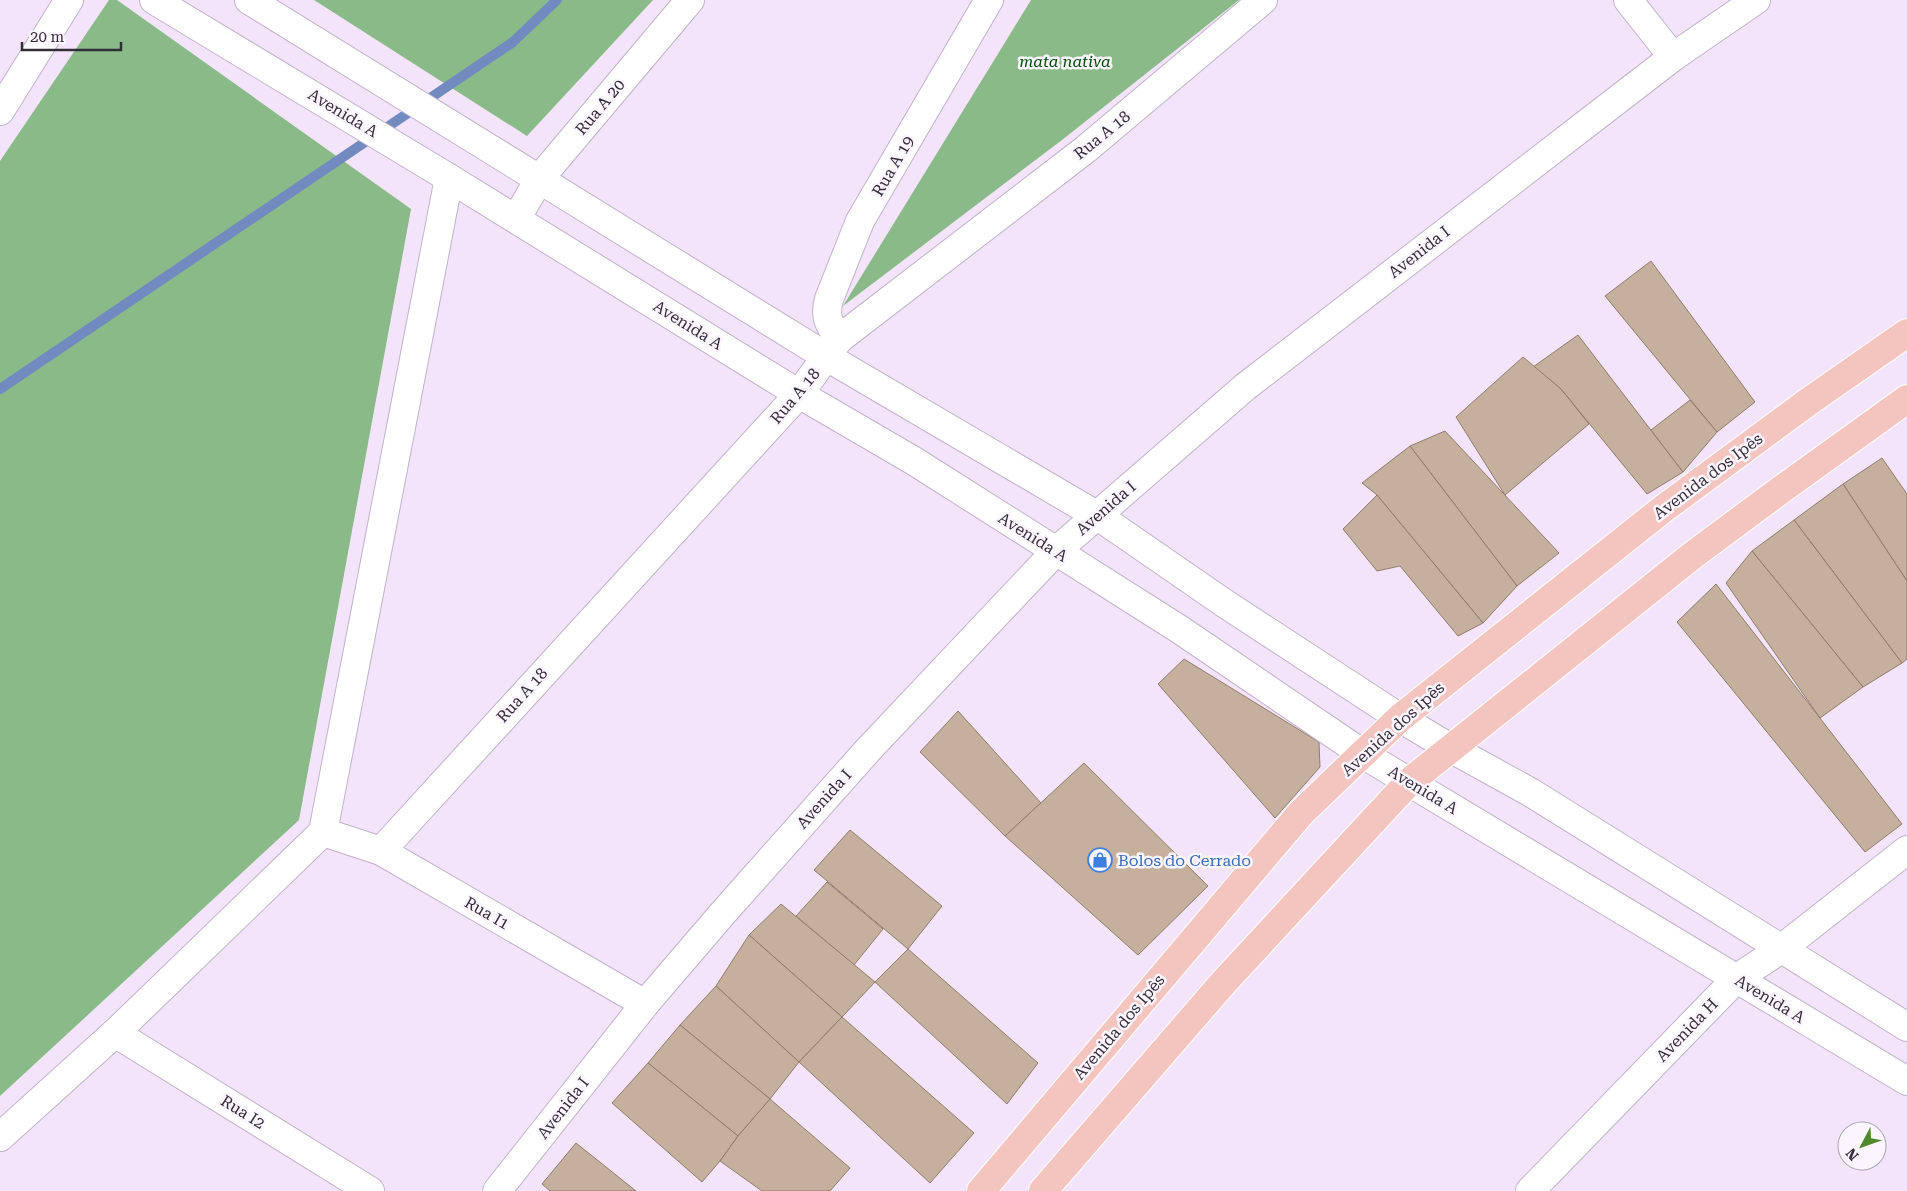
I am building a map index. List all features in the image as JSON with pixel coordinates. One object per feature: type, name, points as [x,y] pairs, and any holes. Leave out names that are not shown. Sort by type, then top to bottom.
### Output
[{"type":"main road","name":"Avenida dos Ipês","points":[[981,1191],[1301,814],[1400,718],[1663,509],[1808,402],[1907,333]]},
{"type":"main road","points":[[1044,1191],[1223,983],[1409,782],[1693,555],[1907,399]]},
{"type":"street","points":[[0,110],[69,0]]},
{"type":"street","name":"Avenida A","points":[[154,0],[356,121],[799,394],[914,462],[1178,629],[1363,754],[1907,1081]]},
{"type":"street","points":[[249,0],[540,178],[833,348],[1098,516],[1224,603],[1400,718],[1530,792],[1907,1027]]},
{"type":"street","name":"Rua A 20","points":[[516,219],[540,178],[690,0]]},
{"type":"street","name":"Rua A 19","points":[[833,348],[826,310],[860,221],[989,0]]},
{"type":"street","name":"Rua A 18","points":[[381,851],[534,681],[799,394],[833,348],[1086,149],[1263,0]]},
{"type":"street","points":[[1628,0],[1673,57]]},
{"type":"street","name":"Avenida I","points":[[497,1191],[645,1004],[868,750],[1056,551],[1245,387],[1673,57],[1756,0]]},
{"type":"street","points":[[0,1137],[115,1033],[323,832],[449,178]]},
{"type":"street","name":"Rua I1","points":[[323,832],[381,851],[645,1004]]},
{"type":"street","name":"Avenida H","points":[[1530,1191],[1736,979],[1781,949],[1907,850]]},
{"type":"street","name":"Rua I2","points":[[115,1033],[370,1191]]},
{"type":"green space","points":[[109,0],[117,0],[411,209],[299,820],[0,1096],[0,161]]},
{"type":"green space","points":[[314,0],[653,0],[527,136]]},
{"type":"green space","name":"mata nativa","points":[[1031,0],[1239,0],[1062,140],[843,306]]},
{"type":"building","points":[[1651,261],[1755,402],[1717,432],[1605,296]]},
{"type":"building","points":[[1578,335],[1683,472],[1647,494],[1561,389],[1533,367]]},
{"type":"building","points":[[1523,357],[1561,389],[1589,424],[1505,495],[1456,417]]},
{"type":"building","points":[[1690,400],[1717,432],[1683,472],[1651,430]]},
{"type":"building","points":[[1445,431],[1559,553],[1517,586],[1410,446]]},
{"type":"building","points":[[1410,446],[1517,586],[1483,623],[1377,495],[1362,483]]},
{"type":"building","points":[[1882,458],[1907,494],[1907,581],[1843,484]]},
{"type":"building","points":[[1843,484],[1907,581],[1907,659],[1902,663],[1794,520]]},
{"type":"building","points":[[1377,495],[1483,623],[1458,636],[1400,566],[1377,571],[1343,529]]},
{"type":"building","points":[[1794,520],[1902,663],[1863,687],[1752,551]]},
{"type":"building","points":[[1752,551],[1863,687],[1820,718],[1726,583]]},
{"type":"building","points":[[1716,584],[1902,824],[1865,852],[1677,622]]},
{"type":"building","points":[[1184,659],[1319,742],[1320,767],[1275,818],[1158,684]]},
{"type":"building","points":[[958,711],[1041,803],[1005,836],[920,752]]},
{"type":"building","points":[[1084,763],[1208,886],[1138,955],[1005,836]]},
{"type":"building","points":[[850,830],[942,906],[908,949],[814,870]]},
{"type":"building","points":[[827,882],[883,929],[854,965],[796,916]]},
{"type":"building","points":[[781,904],[875,982],[842,1017],[749,935]]},
{"type":"building","points":[[749,935],[842,1017],[799,1062],[716,986]]},
{"type":"building","points":[[908,949],[1038,1063],[1007,1104],[875,982]]},
{"type":"building","points":[[716,986],[799,1062],[770,1099],[680,1025]]},
{"type":"building","points":[[842,1017],[974,1133],[930,1183],[799,1062]]},
{"type":"building","points":[[680,1025],[770,1099],[738,1136],[648,1063]]},
{"type":"building","points":[[648,1063],[738,1136],[702,1182],[612,1103]]},
{"type":"building","points":[[770,1099],[850,1168],[830,1191],[762,1191],[720,1161],[738,1136]]},
{"type":"building","points":[[576,1143],[636,1191],[550,1191],[542,1184]]},
{"type":"waterway","points":[[0,389],[513,42],[557,0]]},
{"type":"place","name":"Bolos do Cerrado","points":[[1100,860]]}]
